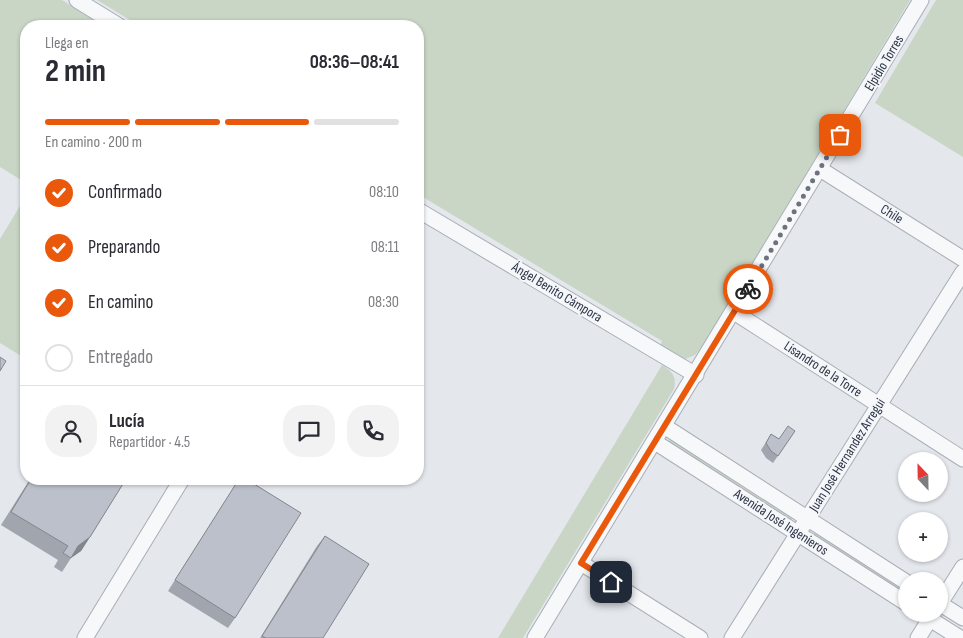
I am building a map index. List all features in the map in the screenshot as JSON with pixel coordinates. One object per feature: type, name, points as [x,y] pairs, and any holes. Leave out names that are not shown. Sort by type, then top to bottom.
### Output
[{"type":"street","points":[[77,0],[109,20]]},
{"type":"street","name":"Elpidio Torres","points":[[535,638],[696,375],[921,0]]},
{"type":"street","name":"Chile","points":[[820,169],[963,259]]},
{"type":"street","name":"Ángel Benito Cámpora","points":[[424,214],[696,375]]},
{"type":"street","name":"Juan José Hernandez Arregui","points":[[732,638],[963,272]]},
{"type":"street","name":"Lisandro de la Torre","points":[[734,312],[963,459]]},
{"type":"street","name":"Avenida José Ingenieros","points":[[664,426],[898,577]]},
{"type":"street","name":"Avenida José Ingenieros","points":[[655,442],[898,599]]},
{"type":"street","points":[[85,638],[178,485]]},
{"type":"street","points":[[581,563],[700,638]]},
{"type":"street","points":[[948,589],[963,567]]},
{"type":"street","points":[[948,614],[963,618]]},
{"type":"street","points":[[918,638],[927,622]]},
{"type":"street","points":[[945,622],[960,638]]},
{"type":"green space","points":[[0,0],[62,0],[94,20],[20,20],[20,179],[0,167]]},
{"type":"green space","points":[[97,0],[910,0],[703,347],[695,355],[685,359],[660,346],[662,341],[424,198],[424,20],[130,20]]},
{"type":"green space","points":[[936,0],[963,0],[963,157],[875,103]]},
{"type":"green space","points":[[20,206],[20,355],[0,343],[0,239]]},
{"type":"green space","points":[[662,365],[673,375],[675,381],[674,389],[523,638],[498,638]]},
{"type":"green space","points":[[670,438],[793,518],[790,521],[669,443]]},
{"type":"green space","points":[[815,531],[898,583],[898,592],[813,537]]},
{"type":"building","points":[[0,357],[6,361],[0,371]]},
{"type":"building","points":[[788,426],[795,431],[778,456],[771,451],[766,443],[771,434],[779,439]]},
{"type":"building","points":[[27,485],[122,485],[90,537],[78,546],[71,558],[63,553],[68,546],[11,512]]},
{"type":"building","points":[[235,485],[256,485],[301,513],[235,618],[175,580]]},
{"type":"building","points":[[325,536],[369,564],[323,638],[266,638],[262,636]]},
{"type":"way so far","points":[[748,289],[840,135]]},
{"type":"route","points":[[611,582],[581,563],[748,289]]}]
